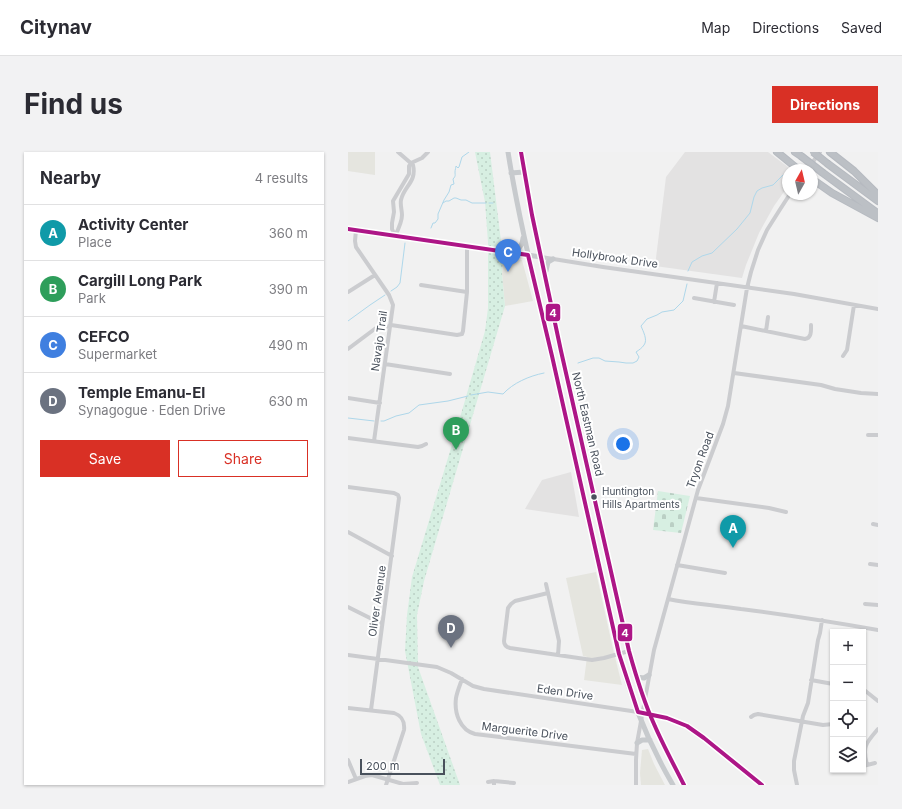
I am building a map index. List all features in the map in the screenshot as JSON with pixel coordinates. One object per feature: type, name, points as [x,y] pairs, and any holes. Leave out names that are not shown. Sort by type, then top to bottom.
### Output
[{"type":"highway","points":[[777,152],[792,164]]},
{"type":"highway","points":[[795,152],[878,214]]},
{"type":"highway","points":[[813,152],[878,201]]},
{"type":"highway","points":[[830,152],[854,171],[878,196]]},
{"type":"highway","points":[[818,183],[832,193],[878,218]]},
{"type":"main road","name":"North Eastman Road","points":[[508,152],[528,255],[619,654],[640,713],[641,721],[672,783]]},
{"type":"main road","name":"North Eastman Road","points":[[521,152],[541,257],[629,651],[636,677],[661,741],[684,785]]},
{"type":"main road","points":[[511,173],[524,172]]},
{"type":"main road","name":"Hollybrook Drive","points":[[348,229],[541,257]]},
{"type":"main road","points":[[507,252],[518,250],[521,247],[524,235]]},
{"type":"main road","points":[[545,274],[547,264],[553,259]]},
{"type":"main road","points":[[543,320],[554,317]]},
{"type":"main road","points":[[577,465],[586,462]]},
{"type":"main road","points":[[608,603],[618,601]]},
{"type":"main road","points":[[636,677],[644,678],[649,675]]},
{"type":"main road","points":[[638,743],[642,740],[650,740]]},
{"type":"main road","points":[[672,783],[680,776]]},
{"type":"street","points":[[395,236],[402,218],[402,198],[412,182],[414,175],[414,167],[398,152]]},
{"type":"street","points":[[410,163],[422,158],[428,152]]},
{"type":"street","points":[[811,164],[820,152]]},
{"type":"street","points":[[395,236],[392,228],[394,214],[393,202],[408,174],[410,163]]},
{"type":"street","points":[[400,188],[405,191]]},
{"type":"street","name":"Tryon Road","points":[[640,713],[645,701],[654,650],[696,498],[725,417],[730,397],[747,288],[754,263],[764,237],[778,210],[786,200]]},
{"type":"street","points":[[394,209],[401,208]]},
{"type":"street","name":"Navajo Trail","points":[[356,230],[354,241],[356,247],[393,301],[391,326],[374,441]]},
{"type":"street","points":[[348,349],[377,327],[383,326],[460,335],[463,332],[467,292],[467,246]]},
{"type":"street","name":"Hollybrook Drive","points":[[541,257],[794,294],[878,309]]},
{"type":"street","points":[[348,292],[375,275]]},
{"type":"street","points":[[714,302],[717,283]]},
{"type":"street","points":[[421,285],[467,292]]},
{"type":"street","points":[[694,298],[734,304]]},
{"type":"street","points":[[843,356],[847,350],[854,305]]},
{"type":"street","points":[[766,331],[768,317]]},
{"type":"street","points":[[741,326],[806,339],[810,336],[810,325]]},
{"type":"street","points":[[385,364],[450,374]]},
{"type":"street","points":[[734,373],[821,385],[861,393],[878,394]]},
{"type":"street","points":[[348,398],[380,403]]},
{"type":"street","points":[[868,435],[878,435]]},
{"type":"street","points":[[348,438],[418,447],[426,444]]},
{"type":"street","name":"Oliver Avenue","points":[[348,487],[394,493],[398,495],[399,499],[372,710]]},
{"type":"street","points":[[696,498],[769,508],[786,512]]},
{"type":"street","points":[[873,524],[878,525]]},
{"type":"street","points":[[348,532],[392,556]]},
{"type":"street","points":[[870,564],[878,566]]},
{"type":"street","points":[[677,565],[725,573]]},
{"type":"street","points":[[546,584],[559,641],[558,655]]},
{"type":"street","points":[[548,593],[511,603],[508,610],[504,643],[506,646],[510,648],[594,660],[629,651]]},
{"type":"street","points":[[668,600],[791,615],[878,630]]},
{"type":"street","points":[[865,604],[878,605]]},
{"type":"street","points":[[348,607],[382,624]]},
{"type":"street","points":[[798,783],[793,766],[802,721],[808,703],[822,620]]},
{"type":"street","name":"Eden Drive","points":[[348,655],[437,667],[451,673],[473,686],[484,689],[650,714],[672,719],[693,730],[762,785]]},
{"type":"street","name":"Marguerite Drive","points":[[462,679],[457,697],[457,710],[463,728],[470,732],[475,734],[636,754]]},
{"type":"street","points":[[811,680],[830,683]]},
{"type":"street","points":[[866,693],[878,700]]},
{"type":"street","points":[[348,708],[394,713],[399,715],[404,722],[404,730],[386,785]]},
{"type":"street","points":[[751,718],[758,714],[824,725],[830,724]]},
{"type":"street","points":[[636,785],[636,754],[641,721]]},
{"type":"street","points":[[866,747],[867,742],[878,729]]},
{"type":"street","points":[[348,760],[356,779]]},
{"type":"street","points":[[866,765],[876,763]]},
{"type":"street","points":[[348,782],[372,775],[405,784],[417,783]]},
{"type":"street","points":[[488,782],[514,783]]},
{"type":"shaded area","points":[[348,152],[375,152],[375,175],[348,171]]},
{"type":"shaded area","points":[[685,152],[768,152],[784,164],[782,164],[782,195],[759,233],[742,278],[655,266],[666,177]]},
{"type":"shaded area","points":[[503,257],[522,260],[533,301],[505,306],[502,274]]},
{"type":"shaded area","points":[[571,472],[579,517],[525,509],[542,480]]},
{"type":"shaded area","points":[[596,572],[622,685],[584,680],[587,657],[583,656],[566,578]]},
{"type":"shaded area","points":[[648,749],[665,785],[641,785],[640,773],[642,750]]},
{"type":"green space","points":[[475,152],[490,152],[503,257],[502,274],[505,306],[424,581],[417,615],[418,667],[460,785],[440,785],[421,734],[405,651],[407,615],[412,577],[485,331],[488,308],[488,242],[485,202]]},
{"type":"green space","points":[[658,491],[690,496],[681,533],[653,530]]},
{"type":"waterway","points":[[431,228],[433,223],[435,223],[438,219],[438,214],[451,185],[454,184],[453,179],[455,176],[456,166],[458,168],[459,167],[462,157],[469,152]]},
{"type":"waterway","points":[[688,271],[692,262],[702,256],[712,253],[737,229],[750,213],[757,191],[773,185],[782,176]]},
{"type":"waterway","points":[[443,203],[454,198],[466,200],[472,203],[486,203]]},
{"type":"waterway","points":[[391,291],[400,283],[405,243]]},
{"type":"waterway","points":[[578,363],[593,358],[626,363],[633,363],[637,361],[639,357],[636,352],[646,341],[641,326],[647,319],[662,312],[674,310],[683,301],[687,284]]},
{"type":"waterway","points":[[348,321],[385,295]]},
{"type":"waterway","points":[[471,395],[488,392],[503,394],[522,380],[544,373]]},
{"type":"waterway","points":[[381,421],[409,413],[419,405],[448,401],[468,396]]},
{"type":"waterway","points":[[348,418],[374,421]]},
{"type":"transit line","name":"4","points":[[521,152],[532,215],[561,351],[629,651],[650,715],[684,785]]},
{"type":"transit line","name":"4","points":[[348,229],[528,255],[619,654],[638,712],[667,718],[687,726],[762,785]]},
{"type":"place","name":"CEFCO","points":[[508,272]]},
{"type":"place","name":"Cargill Long Park","points":[[456,450]]},
{"type":"place","name":"Huntington Hills Apartments","points":[[594,497]]},
{"type":"place","name":"Activity Center","points":[[733,548]]},
{"type":"place","name":"Temple Emanu-El","points":[[451,648]]}]
